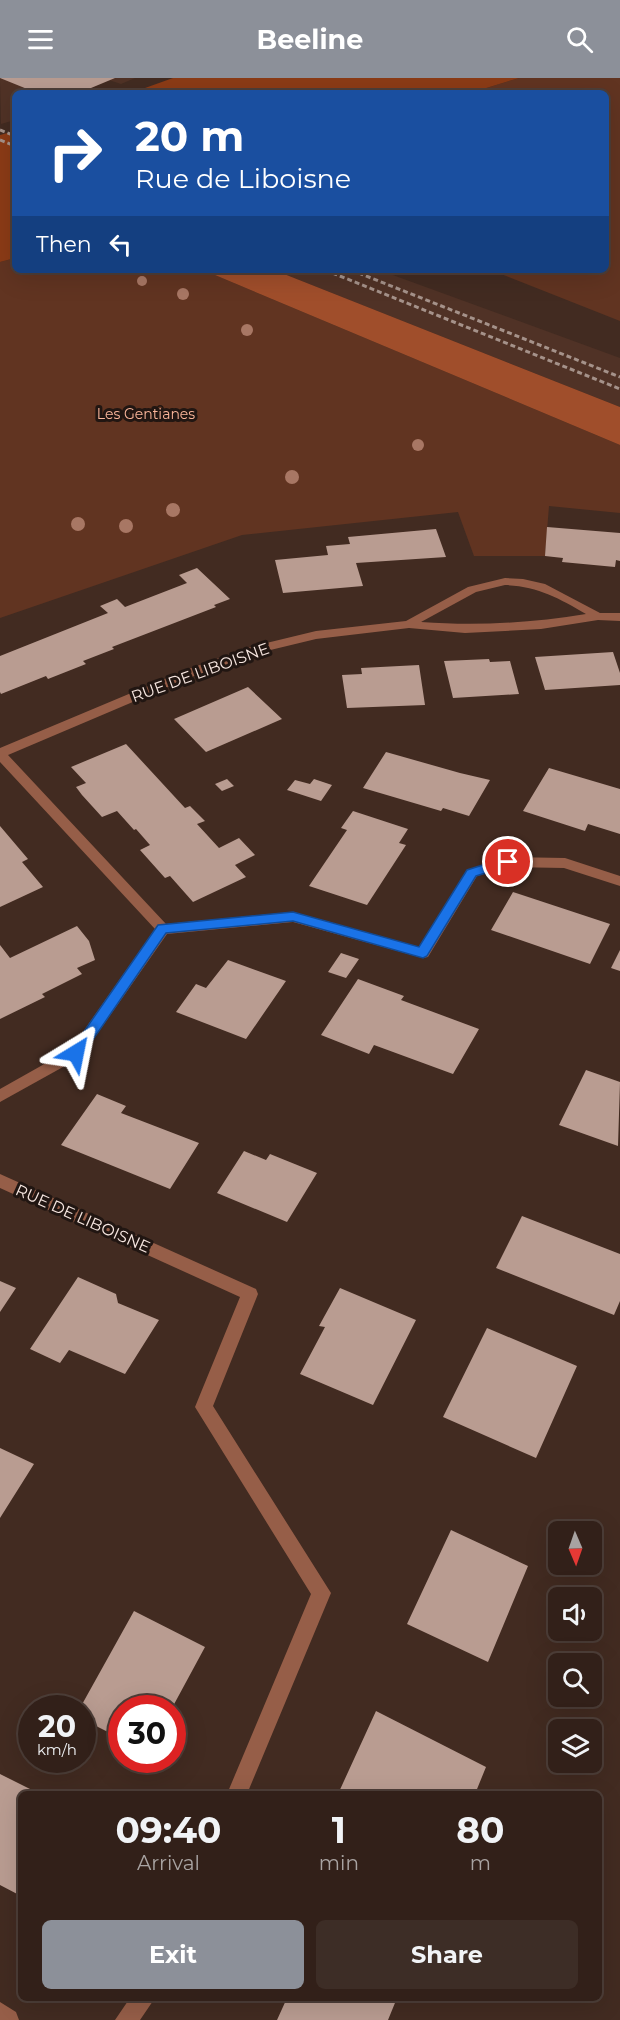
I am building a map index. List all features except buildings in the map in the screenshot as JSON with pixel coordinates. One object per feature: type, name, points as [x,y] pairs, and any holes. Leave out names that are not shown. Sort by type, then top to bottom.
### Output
[{"type":"street","name":"RUE DE LIBOISNE","points":[[410,624],[464,592],[509,579],[543,586],[598,616]]},
{"type":"street","name":"RUE DE LIBOISNE","points":[[163,929],[0,753],[190,672],[254,650],[316,635],[410,624],[465,630],[541,625],[598,616],[620,617]]},
{"type":"street","points":[[0,1096],[76,1053],[163,929],[293,917],[423,953],[471,873],[508,862],[565,863],[620,880]]},
{"type":"street","name":"RUE DE LIBOISNE","points":[[0,1181],[250,1294],[204,1407],[321,1593],[238,1791]]},
{"type":"street","points":[[126,2020],[142,2001]]},
{"type":"street","points":[[0,2013],[9,2020]]},
{"type":"shaded area","points":[[0,78],[135,78],[121,84],[109,80],[86,90],[12,90],[12,121],[1,124]]},
{"type":"shaded area","points":[[173,78],[519,78],[480,90],[139,90]]},
{"type":"shaded area","points":[[12,132],[12,259],[0,262],[0,135]]},
{"type":"shaded area","points":[[210,273],[282,273],[620,407],[620,445]]},
{"type":"shaded area","points":[[282,273],[387,273],[620,358],[620,407]]},
{"type":"green space","points":[[519,78],[620,78],[620,321],[499,273],[609,273],[609,90],[480,90]]},
{"type":"green space","name":"Les Gentianes","points":[[12,259],[12,273],[210,273],[620,445],[620,513],[549,506],[545,556],[474,556],[458,512],[242,535],[0,618],[0,262]]},
{"type":"railway","points":[[0,130],[12,135]]},
{"type":"railway","points":[[0,140],[12,145]]},
{"type":"railway","points":[[332,273],[620,389]]},
{"type":"railway","points":[[359,273],[620,377]]},
{"type":"route","points":[[76,1053],[163,929],[293,917],[423,953],[471,873],[508,862]]}]
